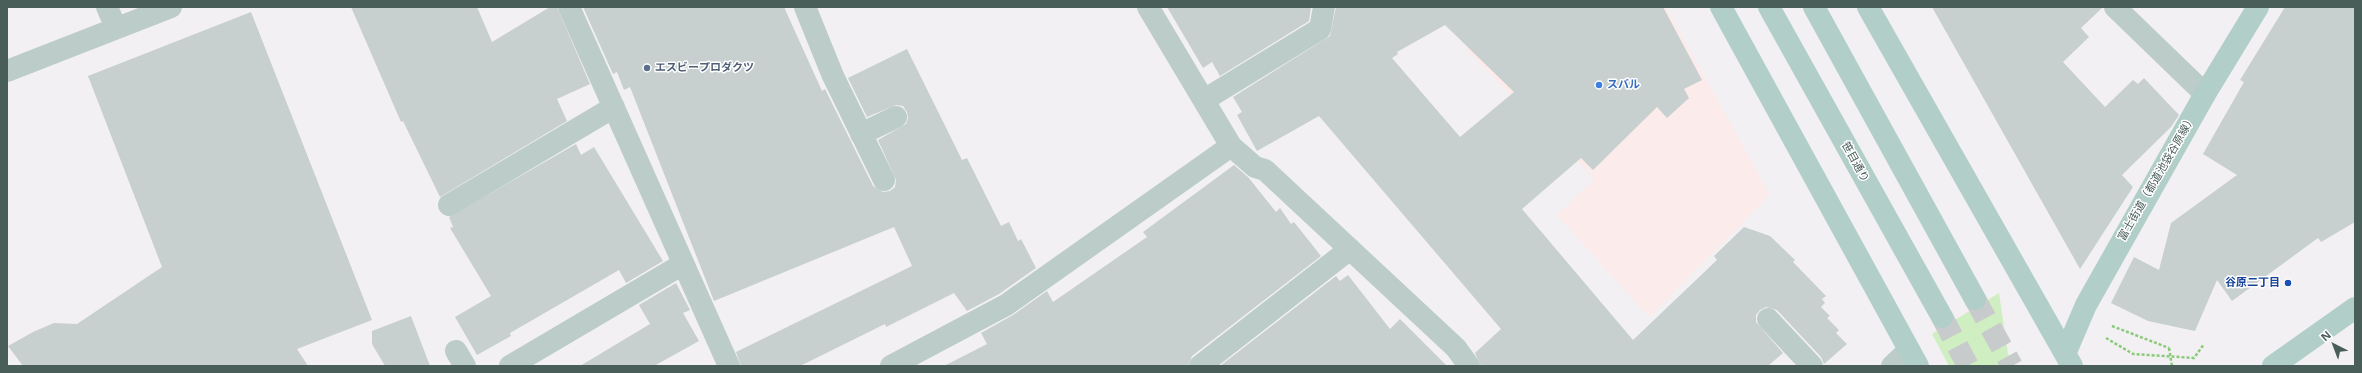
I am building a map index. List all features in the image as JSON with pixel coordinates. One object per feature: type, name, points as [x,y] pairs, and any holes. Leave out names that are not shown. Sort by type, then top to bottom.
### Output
[{"type":"main road","points":[[1722,7],[1914,358]]},
{"type":"main road","name":"笹目通り","points":[[1769,7],[1942,317]]},
{"type":"main road","points":[[1814,7],[1975,299]]},
{"type":"main road","points":[[1868,7],[2069,360]]},
{"type":"main road","name":"富士街道（都道池袋谷原線）","points":[[2069,360],[2086,305],[2205,94],[2258,7]]},
{"type":"main road","points":[[2274,366],[2355,308]]},
{"type":"street","points":[[107,7],[116,28]]},
{"type":"street","points":[[7,71],[171,7]]},
{"type":"street","points":[[569,7],[729,366]]},
{"type":"street","points":[[805,7],[833,76],[884,180]]},
{"type":"street","points":[[1148,7],[1231,146],[1255,166],[1265,170],[1456,348],[1460,363]]},
{"type":"street","points":[[1204,100],[1320,29],[1324,7]]},
{"type":"street","points":[[2115,7],[2205,94]]},
{"type":"street","points":[[449,205],[614,107]]},
{"type":"street","points":[[861,134],[896,117]]},
{"type":"street","points":[[891,366],[1006,305],[1231,146]]},
{"type":"street","points":[[1200,366],[1350,249]]},
{"type":"street","points":[[510,366],[683,264]]},
{"type":"street","points":[[1768,319],[1812,366]]},
{"type":"street","points":[[1892,366],[1914,358]]},
{"type":"path","points":[[2111,326],[2169,348],[2172,366]]},
{"type":"path","points":[[2105,338],[2133,354],[2194,358],[2204,344]]},
{"type":"shaded area","points":[[1532,7],[1666,7],[1770,195],[1649,317],[1557,215],[1595,179],[1465,49]]},
{"type":"green space","points":[[1999,293],[2008,354],[2015,366],[1949,366],[1932,334]]},
{"type":"building","points":[[351,7],[477,7],[492,42],[550,7],[557,7],[590,84],[557,99],[567,121],[440,197],[403,121],[401,122]]},
{"type":"building","points":[[583,7],[784,7],[822,91],[825,89],[873,186],[883,192],[890,191],[895,187],[896,180],[878,140],[906,124],[908,118],[907,112],[903,106],[896,105],[867,117],[848,78],[907,49],[962,160],[967,158],[1001,226],[1009,222],[1018,241],[1021,239],[1036,268],[999,294],[967,311],[954,293],[886,327],[885,324],[800,366],[741,366],[736,352],[912,266],[894,227],[714,301],[630,87],[624,90],[617,72],[613,74]]},
{"type":"building","points":[[1167,7],[1311,7],[1309,21],[1220,76],[1212,62],[1203,68]]},
{"type":"building","points":[[1336,7],[1663,7],[1702,80],[1684,89],[1689,98],[1667,118],[1657,107],[1593,170],[1581,158],[1522,209],[1633,340],[1717,260],[1714,256],[1744,227],[1770,236],[1795,260],[1793,262],[1826,296],[1822,299],[1825,303],[1821,307],[1830,316],[1827,318],[1839,330],[1836,333],[1847,344],[1824,364],[1821,357],[1777,310],[1766,307],[1760,310],[1756,315],[1756,322],[1783,353],[1768,366],[1481,366],[1475,353],[1501,329],[1319,116],[1257,151],[1237,115],[1242,112],[1233,97],[1330,36]],"holes":[[[1445,25],[1514,92],[1460,137],[1392,58],[1398,54],[1397,52]]]},
{"type":"building","points":[[1932,7],[2103,7],[2081,28],[2089,37],[2063,62],[2105,107],[2133,80],[2138,84],[2144,78],[2179,115],[2171,127],[2122,175],[2133,187],[2080,269]]},
{"type":"building","points":[[2285,7],[2355,7],[2355,222],[2321,242],[2318,238],[2232,301],[2217,280],[2195,331],[2148,321],[2111,303],[2134,257],[2159,270],[2171,223],[2237,175],[2203,154],[2244,82],[2240,80]]},
{"type":"building","points":[[251,12],[372,320],[297,349],[308,366],[23,366],[8,346],[33,332],[54,323],[77,324],[162,267],[88,76]]},
{"type":"building","points":[[576,144],[581,155],[594,147],[663,261],[626,283],[619,270],[510,333],[511,336],[477,355],[455,317],[491,296],[450,228],[453,227],[449,217]]},
{"type":"building","points":[[1234,165],[1248,177],[1276,212],[1280,208],[1291,224],[1294,222],[1321,256],[1192,356],[1188,366],[944,366],[987,344],[981,333],[1013,315],[1047,291],[1053,302],[1147,237],[1143,232]]},
{"type":"building","points":[[1348,275],[1390,329],[1400,319],[1447,366],[1220,366],[1336,276],[1340,281]]},
{"type":"building","points":[[676,283],[690,310],[683,313],[699,341],[654,366],[580,366],[650,324],[639,305]]},
{"type":"building","points":[[411,316],[430,366],[385,366],[372,344],[372,331]]},
{"type":"tunnel","points":[[1975,299],[2012,366]]},
{"type":"tunnel","points":[[1942,317],[1968,366]]},
{"type":"place","name":"エスビープロダクツ","points":[[647,68]]},
{"type":"place","name":"スバル","points":[[1599,85]]},
{"type":"place","name":"谷原二丁目","points":[[2288,283]]}]
